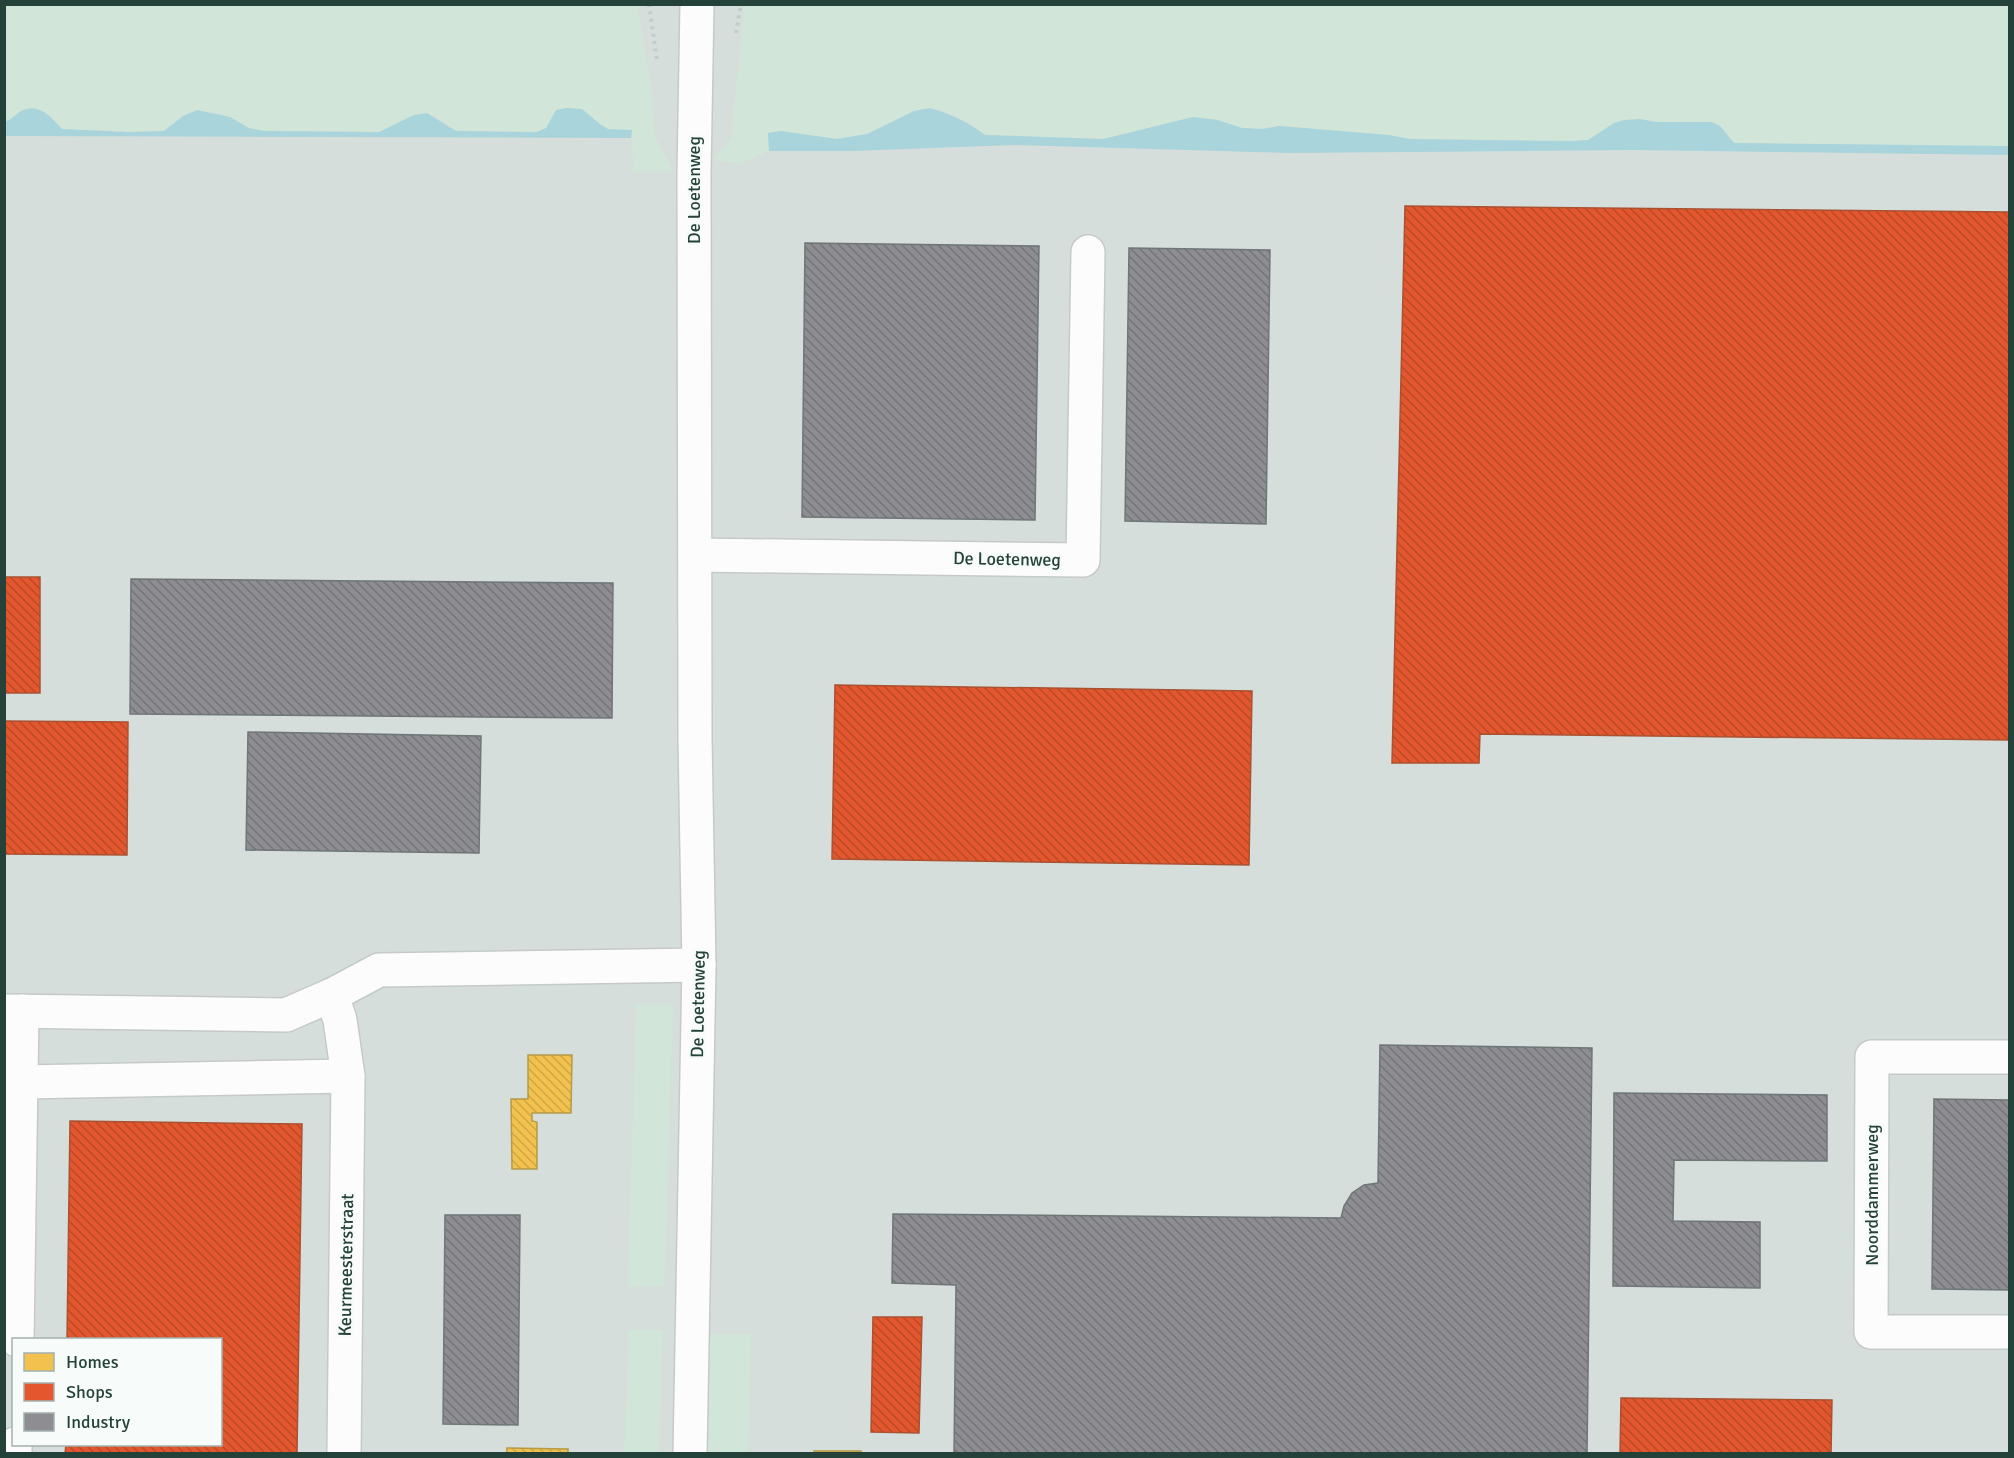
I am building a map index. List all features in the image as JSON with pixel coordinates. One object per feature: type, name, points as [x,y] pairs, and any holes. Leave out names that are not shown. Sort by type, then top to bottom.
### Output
[{"type":"street","name":"De Loetenweg","points":[[690,1454],[699,965],[694,173],[697,4]]},
{"type":"street","name":"De Loetenweg","points":[[695,555],[1083,560],[1088,252]]},
{"type":"street","points":[[16,1338],[21,1082],[13,1011],[286,1015],[332,995],[379,970],[699,965]]},
{"type":"street","name":"Keurmeesterstraat","points":[[332,995],[340,1020],[348,1076],[344,1454]]},
{"type":"street","name":"Noorddammerweg","points":[[2010,1058],[1872,1057],[1871,1332],[2010,1332]]},
{"type":"street","points":[[21,1082],[348,1076]]},
{"type":"shaded area","points":[[5,5],[2009,5],[2009,1453],[5,1454]]},
{"type":"green space","points":[[5,5],[637,5],[651,88],[655,137],[673,171],[633,172],[632,130],[608,129],[600,125],[546,128],[537,132],[456,131],[433,115],[414,115],[379,132],[264,131],[249,128],[230,117],[214,112],[183,116],[164,131],[128,132],[62,129],[50,116],[22,111],[5,122]]},
{"type":"green space","points":[[747,5],[2009,5],[2009,146],[1734,143],[1722,128],[1715,124],[1697,121],[1659,122],[1651,120],[1599,134],[1588,140],[1573,141],[1410,139],[1389,135],[1280,126],[1262,129],[1242,128],[1218,120],[1103,139],[985,135],[971,124],[948,113],[930,108],[914,111],[868,134],[837,139],[781,131],[769,133],[769,151],[738,164],[714,159],[731,138],[744,10]]},
{"type":"green space","points":[[636,1004],[673,1005],[664,1286],[628,1287]]},
{"type":"green space","points":[[629,1330],[663,1330],[659,1453],[624,1453]]},
{"type":"green space","points":[[709,1334],[751,1334],[748,1453],[708,1454]]},
{"type":"water","points":[[33,108],[44,112],[62,129],[164,131],[183,116],[197,110],[230,117],[249,128],[264,131],[379,132],[414,115],[427,113],[456,131],[537,132],[546,128],[556,110],[582,109],[608,129],[632,130],[631,138],[5,136],[5,122],[21,111]]},
{"type":"water","points":[[930,108],[959,119],[985,135],[1103,139],[1193,117],[1218,120],[1242,128],[1262,129],[1280,126],[1389,135],[1410,139],[1573,141],[1588,140],[1614,123],[1640,119],[1656,122],[1712,122],[1720,126],[1734,143],[2009,146],[2010,155],[1631,150],[1290,153],[1013,145],[853,151],[769,151],[768,133],[781,131],[837,139],[867,134],[914,111]]},
{"type":"building: Homes","points":[[528,1055],[572,1055],[571,1113],[532,1113],[532,1121],[537,1122],[537,1169],[512,1169],[511,1099],[528,1099]]},
{"type":"building: Homes","points":[[507,1448],[568,1449],[568,1454],[507,1454]]},
{"type":"building: Homes","points":[[814,1451],[861,1451],[861,1454],[814,1454]]},
{"type":"building: Shops","points":[[1405,206],[2010,212],[2010,740],[1480,734],[1479,763],[1392,763]]},
{"type":"building: Shops","points":[[4,577],[40,577],[40,693],[4,693]]},
{"type":"building: Shops","points":[[835,685],[1252,691],[1249,865],[832,859]]},
{"type":"building: Shops","points":[[4,721],[128,722],[127,855],[4,854]]},
{"type":"building: Shops","points":[[70,1121],[302,1124],[297,1454],[65,1454],[66,1446],[222,1446],[222,1338],[67,1338]]},
{"type":"building: Shops","points":[[873,1317],[922,1317],[919,1433],[871,1432]]},
{"type":"building: Shops","points":[[1621,1398],[1832,1400],[1831,1454],[1620,1454]]},
{"type":"building: Industry","points":[[805,243],[1039,246],[1035,520],[802,517]]},
{"type":"building: Industry","points":[[1129,248],[1270,250],[1266,524],[1125,521]]},
{"type":"building: Industry","points":[[131,579],[613,583],[612,718],[130,714]]},
{"type":"building: Industry","points":[[248,732],[481,736],[479,853],[246,850]]},
{"type":"building: Industry","points":[[1380,1045],[1592,1048],[1587,1454],[954,1454],[956,1285],[892,1283],[893,1214],[1341,1218],[1344,1206],[1352,1193],[1364,1185],[1378,1183]]},
{"type":"building: Industry","points":[[1614,1093],[1827,1095],[1827,1161],[1674,1160],[1673,1221],[1760,1222],[1760,1288],[1613,1286]]},
{"type":"building: Industry","points":[[1934,1099],[2010,1100],[2010,1290],[1932,1289]]},
{"type":"building: Industry","points":[[445,1215],[520,1215],[518,1425],[443,1424]]}]
